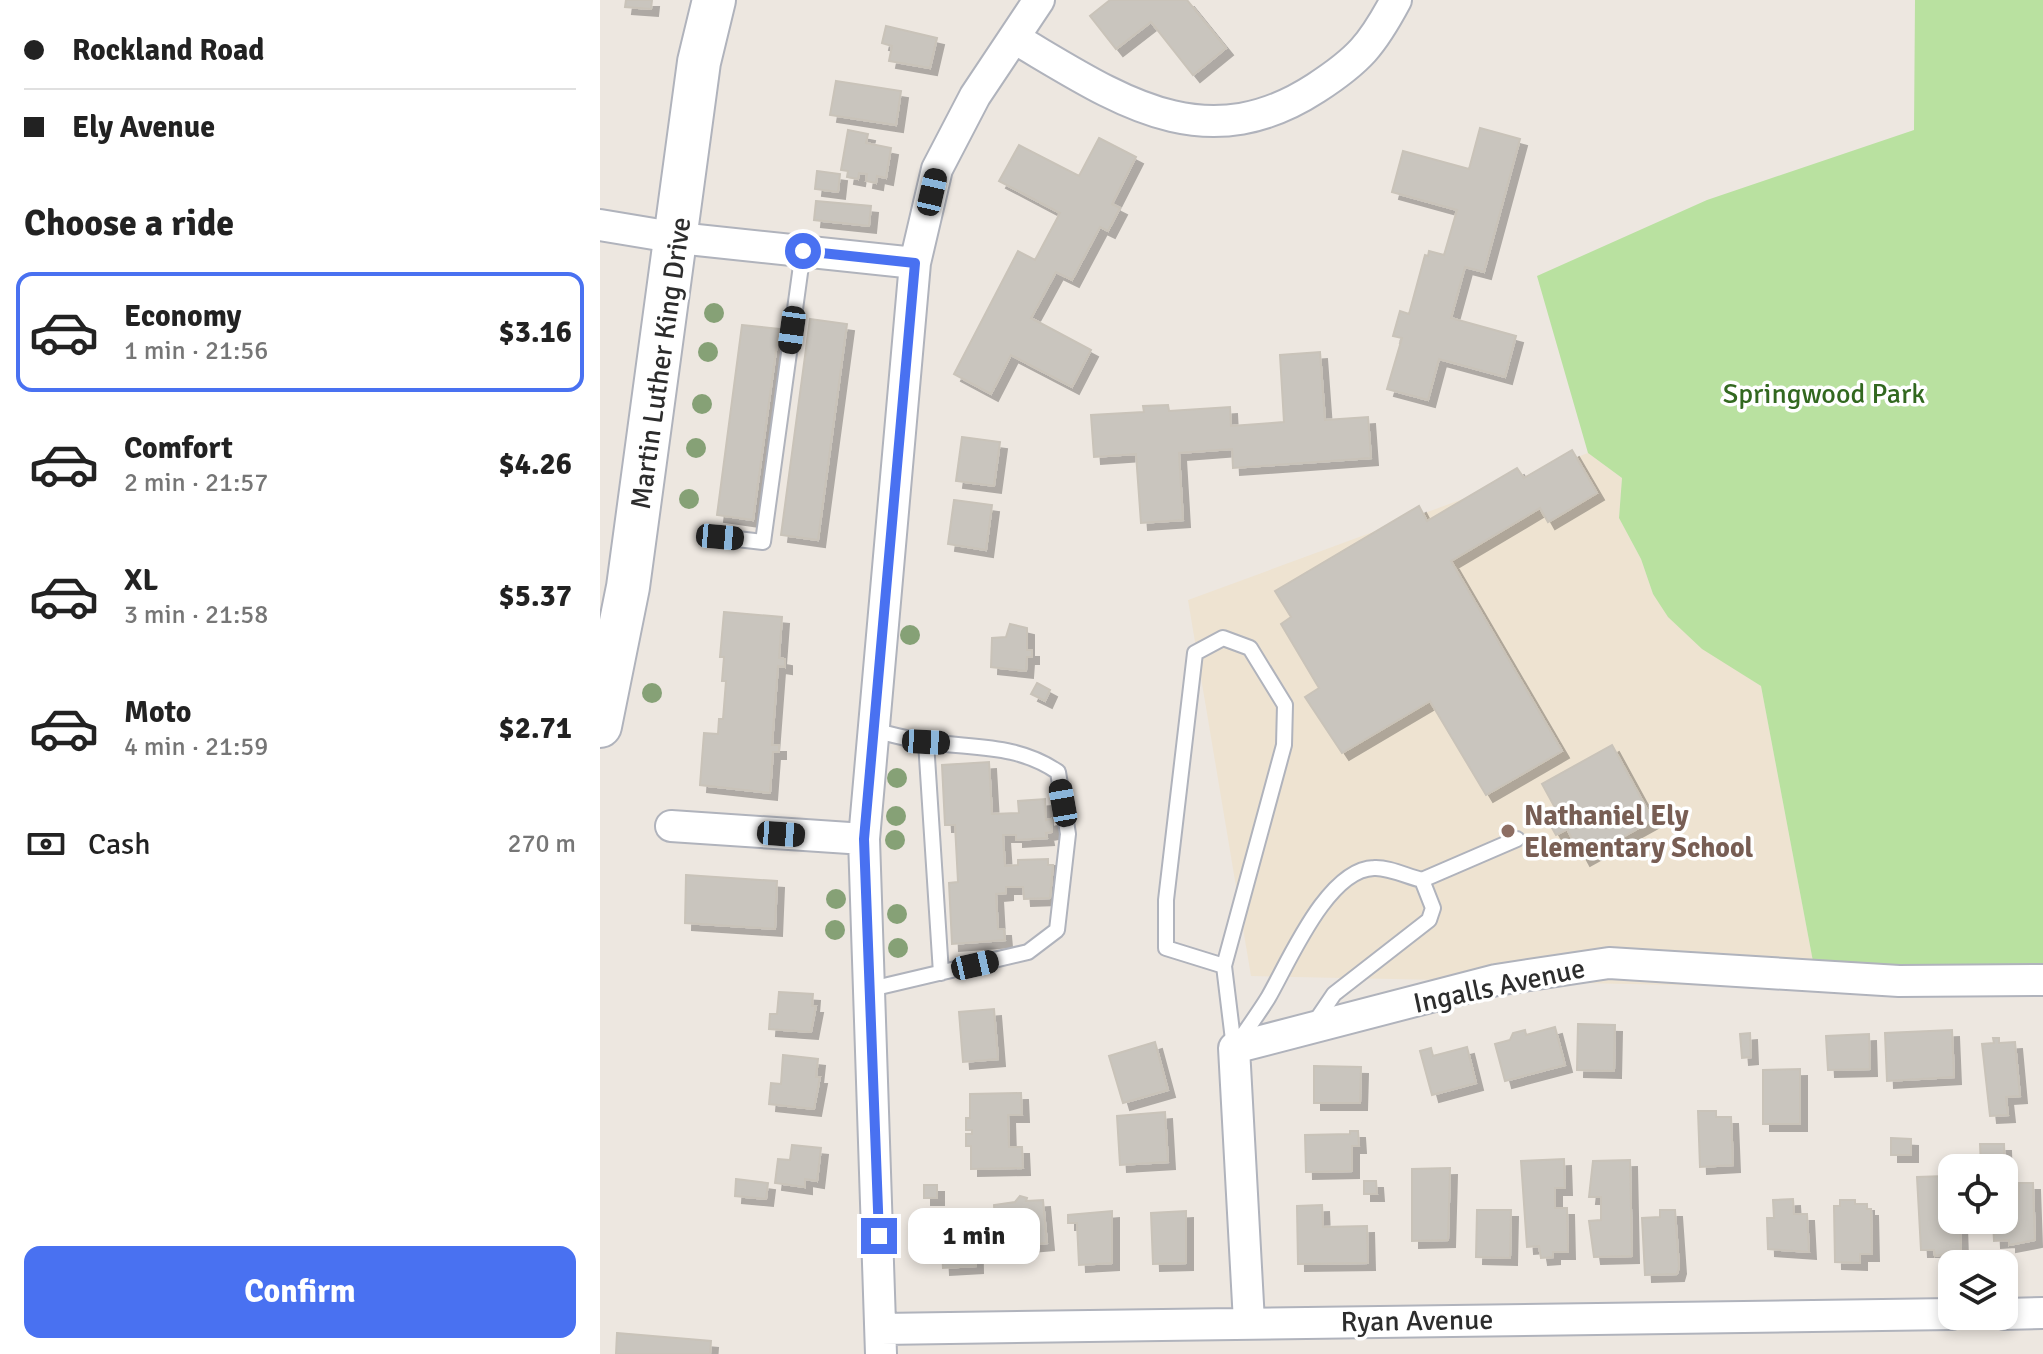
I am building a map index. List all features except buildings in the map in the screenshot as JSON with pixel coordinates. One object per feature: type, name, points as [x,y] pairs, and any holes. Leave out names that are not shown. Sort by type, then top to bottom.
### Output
[{"type":"main road","name":"Martin Luther King Drive","points":[[600,726],[628,587],[678,238],[699,62],[714,0]]},
{"type":"street","points":[[881,1342],[864,839],[915,263],[937,169],[975,96],[1039,0]]},
{"type":"street","points":[[1014,38],[1113,95],[1173,117],[1220,121],[1284,108],[1348,67],[1375,41],[1396,0]]},
{"type":"street","points":[[600,225],[678,238],[915,263]]},
{"type":"street","points":[[671,826],[864,839]]},
{"type":"street","name":"Ingalls Avenue","points":[[1234,1048],[1496,980],[1609,963],[1899,981],[2043,980]]},
{"type":"street","points":[[1234,1048],[1249,1322]]},
{"type":"street","points":[[2018,1314],[2043,1313]]},
{"type":"street","name":"Ryan Avenue","points":[[881,1342],[1249,1322],[1938,1314]]},
{"type":"lane","points":[[720,537],[763,542],[803,251]]},
{"type":"lane","points":[[1224,966],[1166,948],[1166,900],[1195,653],[1223,638],[1250,648],[1285,705],[1284,745],[1224,966],[1234,1048]]},
{"type":"lane","points":[[871,989],[1028,952],[1046,940],[1057,930],[1068,834],[1058,772],[1038,758],[979,744],[926,742],[873,730]]},
{"type":"lane","points":[[926,742],[941,973]]},
{"type":"lane","points":[[1234,1048],[1268,997],[1304,929],[1330,894],[1357,874],[1374,868],[1422,880],[1517,839]]},
{"type":"lane","points":[[1310,1028],[1334,994],[1429,920],[1433,908],[1422,880]]},
{"type":"shaded area","name":"Nathaniel Ely Elementary School","points":[[1588,453],[1622,478],[1619,518],[1641,559],[1653,594],[1727,664],[1761,686],[1818,988],[1251,976],[1188,600]]},
{"type":"green space","name":"Springwood Park","points":[[1915,0],[2043,0],[2043,993],[1818,988],[1761,686],[1702,649],[1668,617],[1653,594],[1641,559],[1619,518],[1622,478],[1588,453],[1537,276],[1707,200],[1914,130]]},
{"type":"place","name":"Nathaniel Ely Elementary School","points":[[1508,831]]},
{"type":"route","points":[[803,251],[915,263],[864,839],[879,1236]]}]
